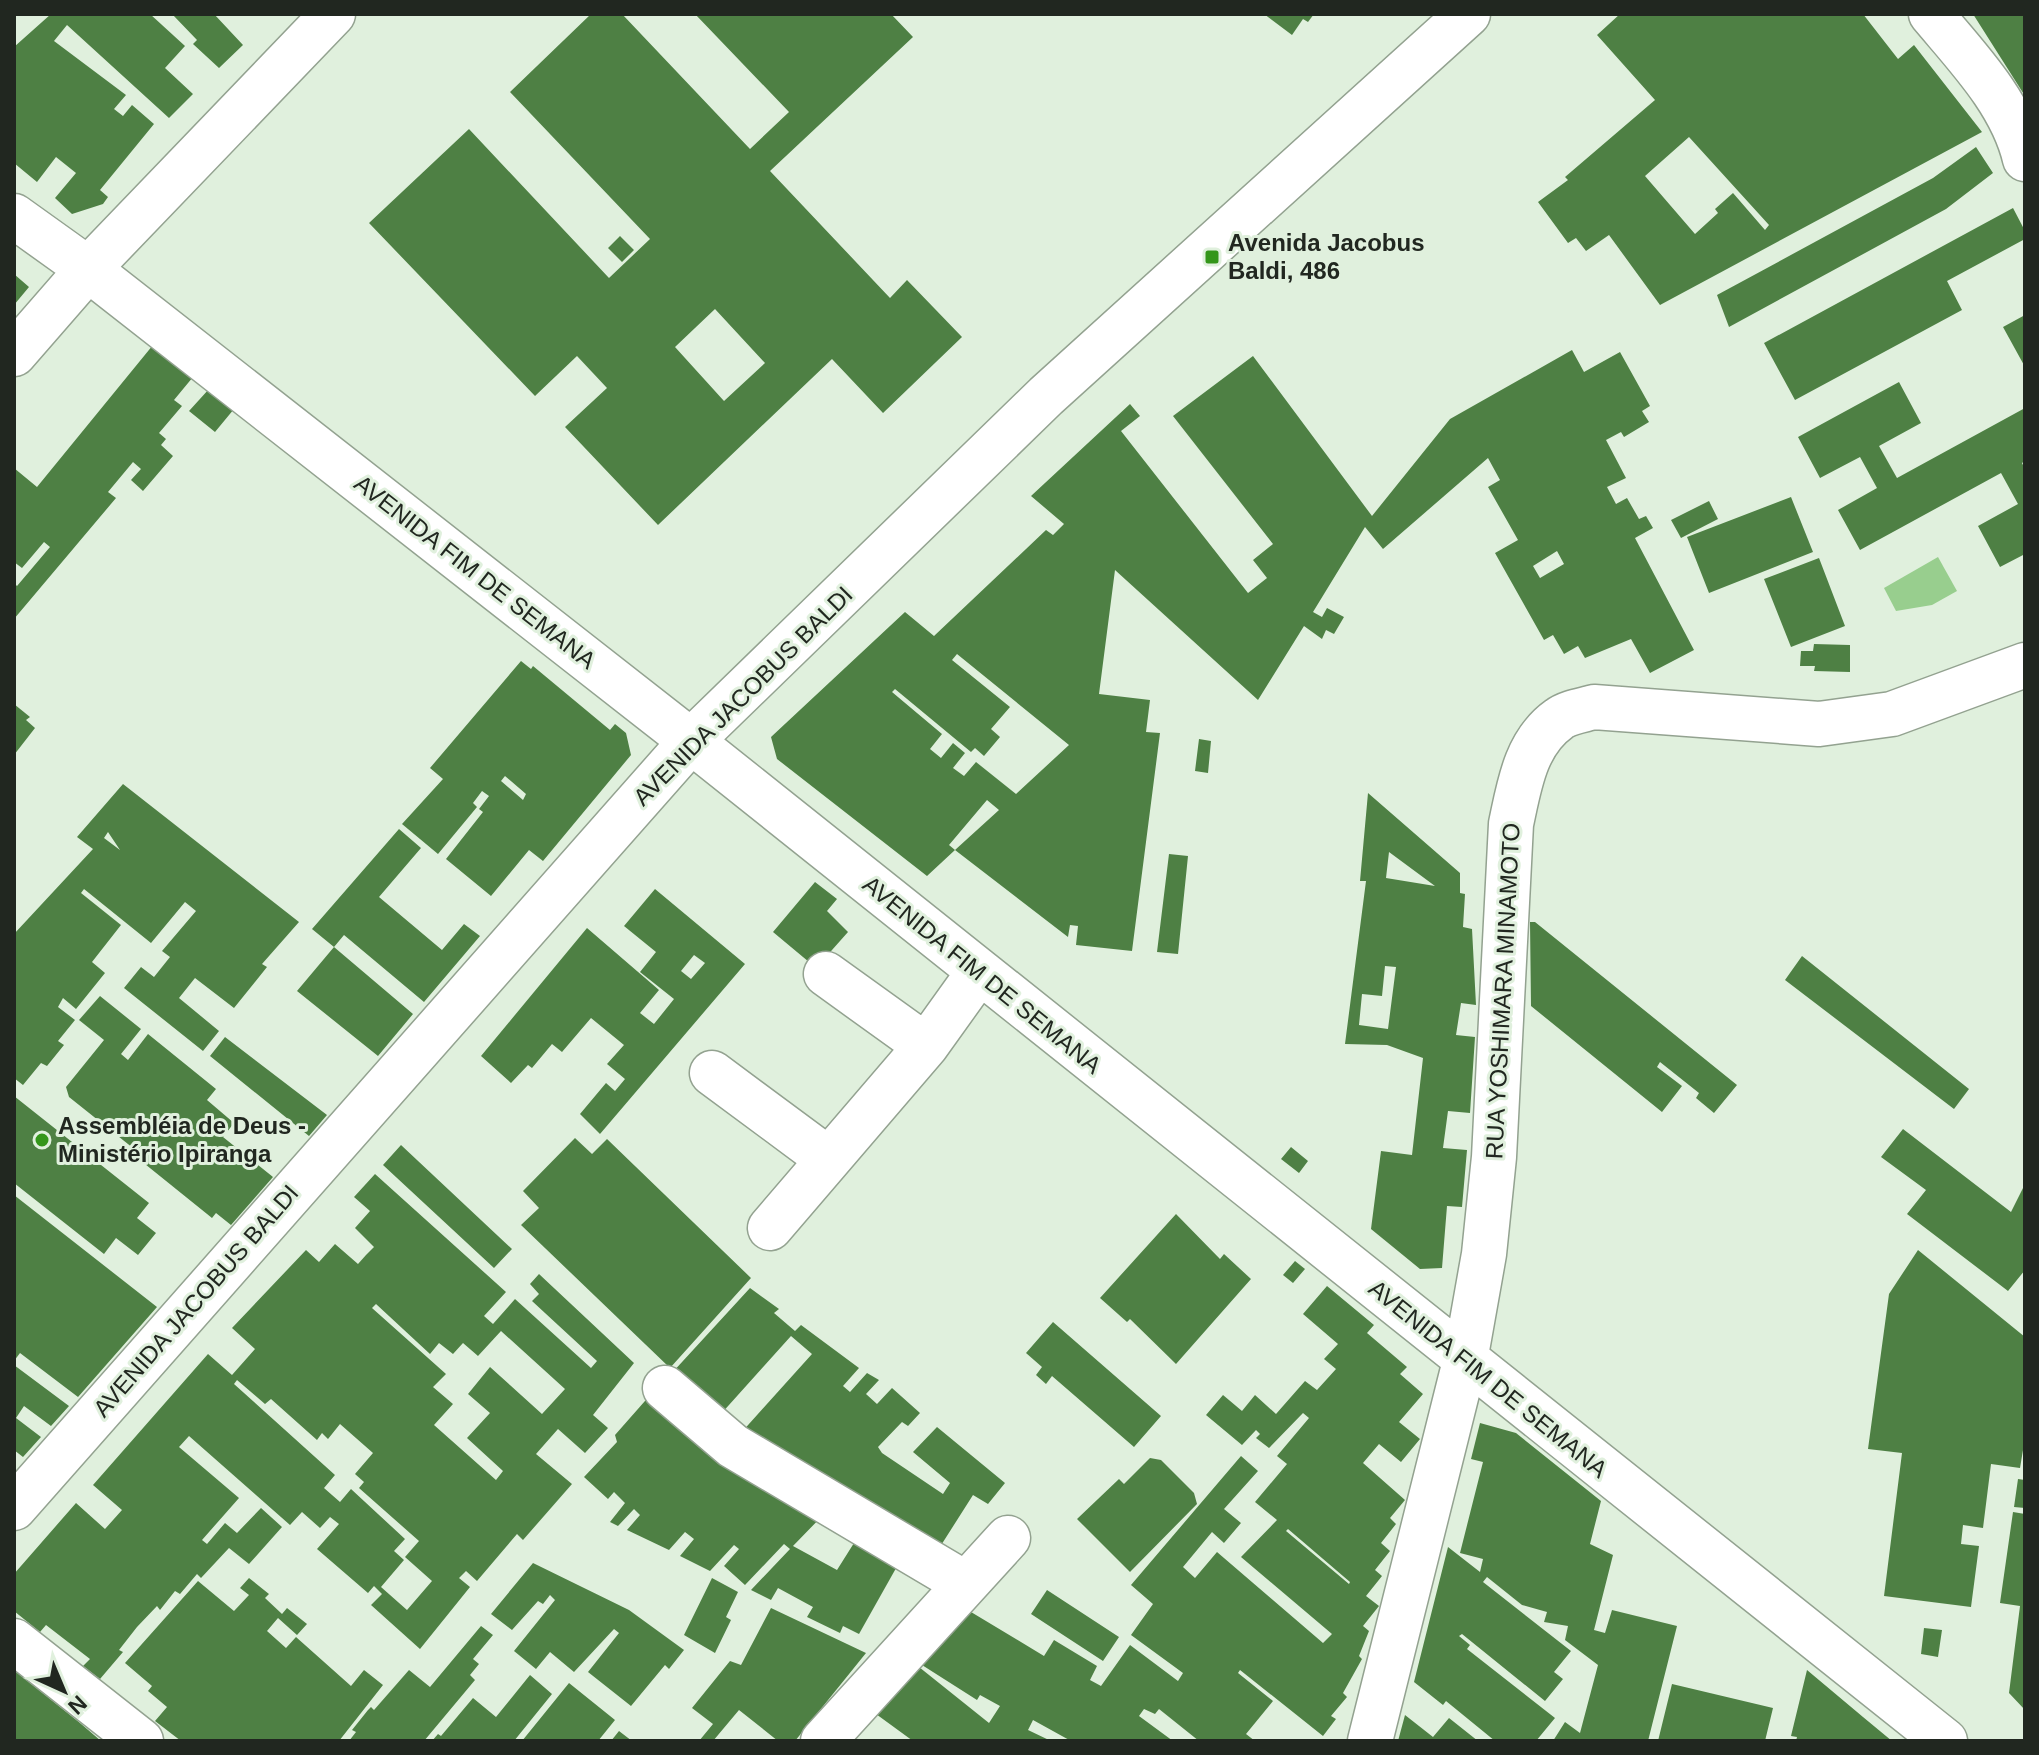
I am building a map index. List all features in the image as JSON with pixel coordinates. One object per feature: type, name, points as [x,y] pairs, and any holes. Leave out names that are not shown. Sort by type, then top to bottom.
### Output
[{"type":"street","points":[[14,354],[88,269],[333,14]]},
{"type":"street","name":"AVENIDA JACOBUS BALDI","points":[[14,1508],[691,741],[1046,396],[1468,14]]},
{"type":"street","points":[[1931,14],[1986,80],[2021,139],[2025,159]]},
{"type":"street","name":"AVENIDA FIM DE SEMANA","points":[[14,216],[88,269],[691,741],[1945,1741]]},
{"type":"street","name":"RUA YOSHIMARA MINAMOTO","points":[[1370,1741],[1465,1361],[1484,1254],[1494,1157],[1511,824],[1523,772],[1537,741],[1560,718],[1594,707],[1819,724],[1892,714],[2025,665]]},
{"type":"street","points":[[770,1228],[926,1046],[979,972]]},
{"type":"street","points":[[826,974],[926,1046]]},
{"type":"street","points":[[712,1073],[828,1159]]},
{"type":"street","points":[[665,1388],[733,1446],[966,1584]]},
{"type":"street","points":[[823,1741],[1008,1538]]},
{"type":"street","points":[[14,1641],[141,1741]]},
{"type":"shaded area","points":[[1938,557],[1957,591],[1932,605],[1896,611],[1884,588]]},
{"type":"building","points":[[51,14],[150,14],[185,46],[165,68],[193,94],[169,118],[67,25],[54,41],[126,95],[114,109],[123,116],[132,105],[154,124],[100,190],[108,197],[103,204],[72,214],[55,198],[76,173],[56,157],[37,182],[14,163],[14,47]]},
{"type":"building","points":[[172,14],[214,14],[243,45],[219,68],[193,44],[197,40]]},
{"type":"building","points":[[591,14],[622,14],[750,149],[789,112],[695,14],[891,14],[913,37],[770,171],[890,298],[907,280],[962,337],[883,413],[832,359],[658,525],[565,427],[607,388],[577,356],[535,396],[369,223],[469,129],[609,278],[650,239],[510,92]],"holes":[[[715,309],[765,363],[724,401],[675,347]]]},
{"type":"building","points":[[1264,14],[1314,14],[1308,22],[1303,19],[1292,35]]},
{"type":"building","points":[[1620,14],[1863,14],[1898,59],[1914,45],[1982,132],[1660,305],[1609,235],[1586,251],[1576,238],[1568,243],[1538,202],[1568,180],[1565,177],[1655,100],[1597,35]],"holes":[[[1689,137],[1769,225],[1765,230],[1733,193],[1715,209],[1718,213],[1695,234],[1645,176]]]},
{"type":"building","points":[[1973,14],[2025,14],[2025,96]]},
{"type":"building","points":[[1976,147],[1993,173],[1946,209],[1729,327],[1717,295],[1933,178]]},
{"type":"building","points":[[2013,208],[2025,231],[2025,239],[1947,281],[1962,310],[1795,400],[1764,343]]},
{"type":"building","points":[[620,236],[634,250],[622,262],[608,248]]},
{"type":"building","points":[[14,274],[29,287],[14,305]]},
{"type":"building","points":[[2025,315],[2025,367],[2003,327]]},
{"type":"building","points":[[153,345],[193,377],[174,400],[182,406],[159,433],[166,439],[161,445],[173,456],[143,491],[131,480],[141,469],[133,462],[108,492],[116,498],[14,619],[14,583],[17,586],[50,547],[44,542],[22,568],[14,562],[14,468],[37,487]]},
{"type":"building","points":[[1572,350],[1584,372],[1620,352],[1650,406],[1642,411],[1649,422],[1624,437],[1621,432],[1606,440],[1626,478],[1607,487],[1616,504],[1627,498],[1639,519],[1646,516],[1653,528],[1635,538],[1694,650],[1650,673],[1631,639],[1585,658],[1578,646],[1564,654],[1553,635],[1544,640],[1495,553],[1518,540],[1488,487],[1500,480],[1488,458],[1383,549],[1365,527],[1313,612],[1322,617],[1327,608],[1344,617],[1334,634],[1326,630],[1322,639],[1304,626],[1258,700],[1115,570],[1099,694],[1150,700],[1146,732],[1160,733],[1132,951],[1076,945],[1078,926],[1070,925],[1068,937],[955,850],[927,876],[777,759],[771,737],[905,612],[934,636],[1046,530],[1053,535],[1064,524],[1031,496],[1130,404],[1140,416],[1121,431],[1248,593],[1267,578],[1253,560],[1273,544],[1173,416],[1253,356],[1372,516],[1450,419]],"holes":[[[1557,551],[1564,564],[1540,578],[1533,566]],[[957,654],[1069,745],[1016,794],[976,762],[964,776],[953,768],[965,753],[953,743],[941,758],[930,749],[942,734],[892,692],[895,689],[971,752],[975,748],[984,756],[1000,737],[991,729],[1010,707],[952,660]],[[987,800],[999,810],[955,850],[949,845]]]},
{"type":"building","points":[[1899,382],[1921,423],[1879,446],[1897,478],[2025,408],[2025,461],[2022,463],[2025,469],[2025,554],[2000,567],[1978,526],[2018,504],[2001,473],[1860,550],[1838,510],[1877,488],[1860,457],[1820,478],[1798,437]]},
{"type":"building","points":[[209,389],[234,409],[215,432],[189,411]]},
{"type":"building","points":[[1791,497],[1813,552],[1709,593],[1687,537]]},
{"type":"building","points":[[1709,501],[1718,519],[1681,538],[1671,520]]},
{"type":"building","points":[[1819,558],[1845,626],[1791,647],[1764,579]]},
{"type":"building","points":[[1814,644],[1850,645],[1850,672],[1814,671],[1815,666],[1800,666],[1801,651],[1813,651]]},
{"type":"building","points":[[521,661],[531,669],[533,666],[610,730],[615,724],[626,733],[631,755],[543,861],[529,850],[491,896],[446,859],[483,812],[479,809],[489,796],[482,791],[473,803],[477,807],[438,854],[402,824],[443,779],[430,768]],"holes":[[[505,776],[526,794],[523,800],[501,781]]]},
{"type":"building","points":[[14,704],[30,717],[26,720],[35,728],[14,755]]},
{"type":"building","points":[[1199,739],[1211,741],[1208,773],[1195,771]]},
{"type":"building","points":[[123,784],[299,922],[262,964],[267,967],[234,1008],[195,978],[179,998],[219,1031],[203,1051],[124,988],[141,967],[154,977],[170,957],[162,951],[196,911],[185,902],[151,943],[84,889],[81,893],[121,925],[92,962],[105,973],[76,1009],[63,998],[58,1007],[75,1020],[58,1041],[64,1045],[47,1066],[41,1063],[23,1085],[14,1078],[14,934],[93,849],[77,837]],"holes":[[[108,832],[120,850],[104,838]]]},
{"type":"building","points":[[1368,793],[1460,873],[1460,893],[1465,894],[1463,927],[1472,929],[1476,1005],[1461,1003],[1456,1035],[1475,1037],[1470,1113],[1448,1111],[1443,1148],[1467,1150],[1462,1207],[1447,1206],[1442,1268],[1420,1269],[1371,1229],[1381,1151],[1412,1155],[1423,1058],[1387,1045],[1345,1044],[1366,881],[1360,881]],"holes":[[[1389,852],[1435,886],[1386,878]],[[1385,966],[1396,967],[1388,1029],[1359,1025],[1362,994],[1382,996]]]},
{"type":"building","points":[[399,829],[421,848],[379,897],[442,950],[464,924],[480,936],[424,1002],[344,935],[334,947],[312,929]]},
{"type":"building","points":[[1169,854],[1188,856],[1178,954],[1157,952]]},
{"type":"building","points":[[815,882],[837,899],[827,911],[848,932],[824,959],[817,954],[809,962],[773,932]]},
{"type":"building","points":[[655,889],[745,964],[600,1134],[580,1114],[606,1083],[615,1091],[625,1079],[607,1064],[624,1045],[591,1018],[562,1052],[552,1044],[532,1068],[528,1065],[511,1083],[481,1056],[587,928],[659,990],[640,1013],[654,1024],[674,999],[640,972],[656,952],[624,926]],"holes":[[[694,955],[705,963],[691,979],[681,971]]]},
{"type":"building","points":[[1530,922],[1535,922],[1737,1085],[1714,1113],[1696,1098],[1699,1093],[1660,1062],[1657,1067],[1682,1086],[1662,1112],[1531,1006]]},
{"type":"building","points":[[334,947],[413,1014],[378,1056],[297,991]]},
{"type":"building","points":[[1802,956],[1969,1089],[1954,1109],[1785,980]]},
{"type":"building","points":[[100,996],[141,1029],[121,1054],[128,1060],[148,1034],[216,1089],[207,1100],[234,1123],[223,1137],[273,1177],[231,1225],[216,1213],[212,1218],[140,1160],[143,1156],[69,1097],[66,1087],[104,1040],[79,1020]]},
{"type":"building","points":[[225,1037],[327,1115],[309,1136],[210,1056]]},
{"type":"building","name":"Assembléia de Deus - Ministério Ipiranga","points":[[14,1096],[149,1203],[137,1218],[156,1233],[138,1255],[116,1238],[104,1254],[14,1183]]},
{"type":"building","points":[[1903,1129],[2011,1212],[2025,1184],[2025,1270],[2008,1291],[1907,1214],[1926,1190],[1881,1157]]},
{"type":"building","points":[[575,1138],[592,1154],[607,1139],[751,1278],[670,1368],[521,1225],[539,1208],[523,1191]]},
{"type":"building","points":[[401,1145],[512,1249],[494,1268],[383,1165]]},
{"type":"building","points":[[1291,1147],[1308,1161],[1299,1173],[1281,1159]]},
{"type":"building","points":[[375,1174],[506,1292],[484,1316],[493,1324],[515,1299],[591,1368],[597,1361],[532,1301],[539,1294],[530,1284],[539,1274],[634,1363],[593,1415],[608,1428],[585,1453],[558,1429],[536,1454],[572,1484],[523,1540],[517,1534],[477,1581],[466,1571],[459,1578],[470,1587],[420,1649],[371,1605],[382,1594],[374,1586],[368,1593],[317,1549],[339,1524],[330,1517],[320,1528],[302,1512],[290,1525],[189,1436],[179,1447],[239,1498],[202,1540],[207,1544],[225,1523],[237,1533],[261,1508],[282,1527],[249,1564],[229,1548],[201,1578],[197,1574],[180,1594],[175,1591],[160,1610],[157,1606],[119,1650],[123,1652],[100,1679],[83,1666],[90,1659],[46,1625],[40,1632],[14,1611],[14,1574],[76,1503],[105,1529],[122,1510],[93,1485],[208,1354],[232,1375],[255,1349],[232,1328],[306,1250],[319,1262],[335,1244],[358,1264],[374,1247],[355,1228],[370,1211],[354,1197]],"holes":[[[376,1304],[430,1354],[439,1343],[453,1354],[463,1343],[478,1356],[501,1331],[565,1389],[542,1414],[490,1367],[468,1394],[490,1413],[467,1438],[503,1471],[496,1480],[434,1425],[453,1404],[433,1387],[446,1374],[372,1308]],[[237,1380],[265,1404],[271,1399],[317,1440],[322,1433],[328,1439],[340,1424],[373,1453],[355,1474],[364,1482],[359,1488],[419,1541],[405,1557],[432,1581],[407,1610],[381,1587],[404,1560],[394,1551],[405,1539],[351,1489],[340,1502],[324,1488],[335,1475],[234,1384]]]},
{"type":"building","points":[[14,1195],[157,1307],[78,1397],[20,1353],[14,1361]]},
{"type":"building","points":[[1176,1214],[1220,1259],[1224,1254],[1251,1279],[1176,1364],[1130,1319],[1127,1322],[1100,1298]]},
{"type":"building","points":[[1918,1250],[2025,1337],[2025,1438],[2020,1468],[1991,1464],[1983,1528],[1963,1525],[1961,1544],[1979,1546],[1971,1607],[1884,1596],[1902,1453],[1868,1449],[1889,1294]]},
{"type":"building","points":[[1295,1261],[1305,1269],[1293,1283],[1283,1275]]},
{"type":"building","points":[[1327,1286],[1374,1325],[1367,1333],[1407,1367],[1400,1374],[1423,1394],[1399,1422],[1420,1439],[1401,1462],[1379,1444],[1363,1463],[1405,1500],[1390,1518],[1396,1524],[1381,1543],[1390,1551],[1375,1570],[1382,1576],[1366,1596],[1379,1606],[1363,1626],[1369,1631],[1359,1656],[1362,1659],[1343,1693],[1347,1697],[1331,1716],[1336,1719],[1323,1736],[1240,1670],[1238,1673],[1273,1701],[1246,1734],[1255,1741],[1199,1741],[1159,1709],[1155,1714],[1144,1709],[1139,1716],[1173,1741],[1071,1741],[1033,1720],[1028,1730],[1051,1741],[913,1741],[876,1714],[919,1667],[989,1723],[1000,1706],[980,1695],[977,1700],[922,1665],[971,1612],[1044,1656],[1054,1640],[1097,1666],[1090,1680],[1101,1686],[1130,1645],[1178,1681],[1183,1673],[1131,1635],[1153,1604],[1131,1585],[1241,1456],[1258,1471],[1224,1509],[1241,1523],[1224,1543],[1212,1532],[1183,1567],[1195,1578],[1217,1552],[1323,1643],[1332,1634],[1241,1557],[1277,1520],[1255,1502],[1287,1464],[1277,1456],[1309,1418],[1303,1413],[1269,1448],[1256,1438],[1260,1434],[1256,1430],[1242,1445],[1206,1415],[1223,1395],[1242,1411],[1255,1395],[1276,1414],[1305,1381],[1317,1390],[1336,1369],[1324,1359],[1338,1344],[1303,1314]],"holes":[[[1288,1529],[1349,1584],[1286,1531]]]},
{"type":"building","points":[[750,1288],[779,1309],[774,1313],[795,1331],[801,1325],[859,1368],[843,1386],[850,1392],[867,1373],[879,1380],[866,1394],[877,1404],[892,1388],[920,1413],[908,1426],[902,1422],[878,1447],[882,1453],[943,1494],[950,1483],[913,1452],[937,1427],[1005,1483],[988,1504],[973,1495],[938,1550],[740,1434],[812,1354],[791,1336],[720,1415],[671,1374]]},
{"type":"building","points":[[1053,1322],[1161,1416],[1134,1447],[1052,1376],[1046,1384],[1036,1375],[1042,1367],[1026,1353]]},
{"type":"building","points":[[14,1365],[69,1406],[51,1426],[24,1406],[16,1418],[41,1437],[23,1457],[14,1450]]},
{"type":"building","points":[[652,1393],[826,1512],[793,1546],[837,1570],[854,1543],[904,1554],[859,1634],[843,1626],[840,1633],[807,1617],[813,1607],[778,1588],[771,1600],[751,1590],[790,1549],[784,1544],[745,1585],[724,1566],[739,1549],[734,1545],[710,1571],[680,1556],[694,1539],[685,1532],[669,1550],[627,1530],[640,1515],[634,1509],[618,1526],[610,1522],[625,1503],[614,1492],[608,1499],[584,1477],[617,1442],[615,1435]]},
{"type":"building","points":[[1480,1423],[1516,1433],[1601,1501],[1590,1544],[1613,1555],[1594,1630],[1605,1633],[1612,1610],[1677,1626],[1648,1741],[1553,1741],[1565,1722],[1580,1733],[1598,1665],[1565,1640],[1568,1626],[1544,1622],[1547,1612],[1522,1605],[1487,1577],[1483,1582],[1571,1651],[1554,1672],[1563,1679],[1545,1701],[1462,1634],[1459,1636],[1470,1645],[1467,1649],[1555,1718],[1536,1741],[1495,1741],[1446,1701],[1443,1705],[1414,1682],[1448,1547],[1480,1572],[1483,1559],[1460,1553],[1483,1462],[1471,1459]]},
{"type":"building","points":[[1150,1458],[1161,1460],[1194,1493],[1197,1504],[1130,1572],[1077,1519],[1119,1479],[1124,1484]]},
{"type":"building","points":[[2018,1479],[2025,1480],[2025,1508],[2014,1507]]},
{"type":"building","points":[[2013,1512],[2025,1514],[2025,1710],[2009,1693],[2020,1606],[2000,1603]]},
{"type":"building","points":[[533,1563],[629,1610],[684,1650],[669,1669],[665,1665],[631,1706],[588,1672],[619,1633],[614,1629],[574,1672],[550,1652],[536,1669],[514,1651],[555,1600],[550,1595],[543,1604],[538,1601],[512,1630],[491,1614]]},
{"type":"building","points":[[249,1578],[269,1594],[265,1598],[282,1614],[287,1608],[307,1624],[297,1635],[278,1618],[267,1631],[286,1648],[296,1637],[351,1686],[364,1670],[383,1685],[339,1741],[181,1741],[155,1721],[167,1707],[148,1691],[152,1686],[125,1663],[198,1581],[234,1611],[249,1595],[240,1588]]},
{"type":"building","points":[[712,1578],[738,1592],[726,1617],[731,1620],[715,1653],[684,1635]]},
{"type":"building","points":[[1047,1590],[1119,1637],[1103,1661],[1031,1614]]},
{"type":"building","points":[[771,1608],[866,1653],[795,1741],[778,1741],[739,1710],[713,1741],[699,1741],[713,1724],[692,1708],[730,1661],[741,1665]]},
{"type":"building","points":[[481,1626],[493,1635],[473,1659],[479,1664],[470,1675],[475,1680],[424,1741],[349,1741],[356,1732],[352,1730],[368,1710],[371,1707],[374,1710],[409,1670],[430,1687]]},
{"type":"building","points":[[1924,1628],[1942,1630],[1938,1657],[1921,1654]]},
{"type":"building","points":[[14,1670],[80,1723],[101,1741],[14,1741]]},
{"type":"building","points":[[1807,1670],[1892,1741],[1796,1741],[1797,1737],[1791,1736]]},
{"type":"building","points":[[530,1675],[552,1694],[514,1741],[432,1741],[438,1734],[441,1736],[473,1698],[496,1717]]},
{"type":"building","points":[[569,1683],[615,1720],[598,1741],[522,1741]]},
{"type":"building","points":[[1672,1684],[1773,1708],[1765,1741],[1658,1741]]},
{"type":"building","points":[[1405,1715],[1433,1737],[1449,1718],[1478,1741],[1398,1741]]},
{"type":"building","points":[[619,1731],[632,1741],[611,1741]]},
{"type":"place","name":"Avenida Jacobus Baldi, 486","points":[[1212,257]]},
{"type":"place","name":"Assembléia de Deus - Ministério Ipiranga","points":[[42,1140]]}]
